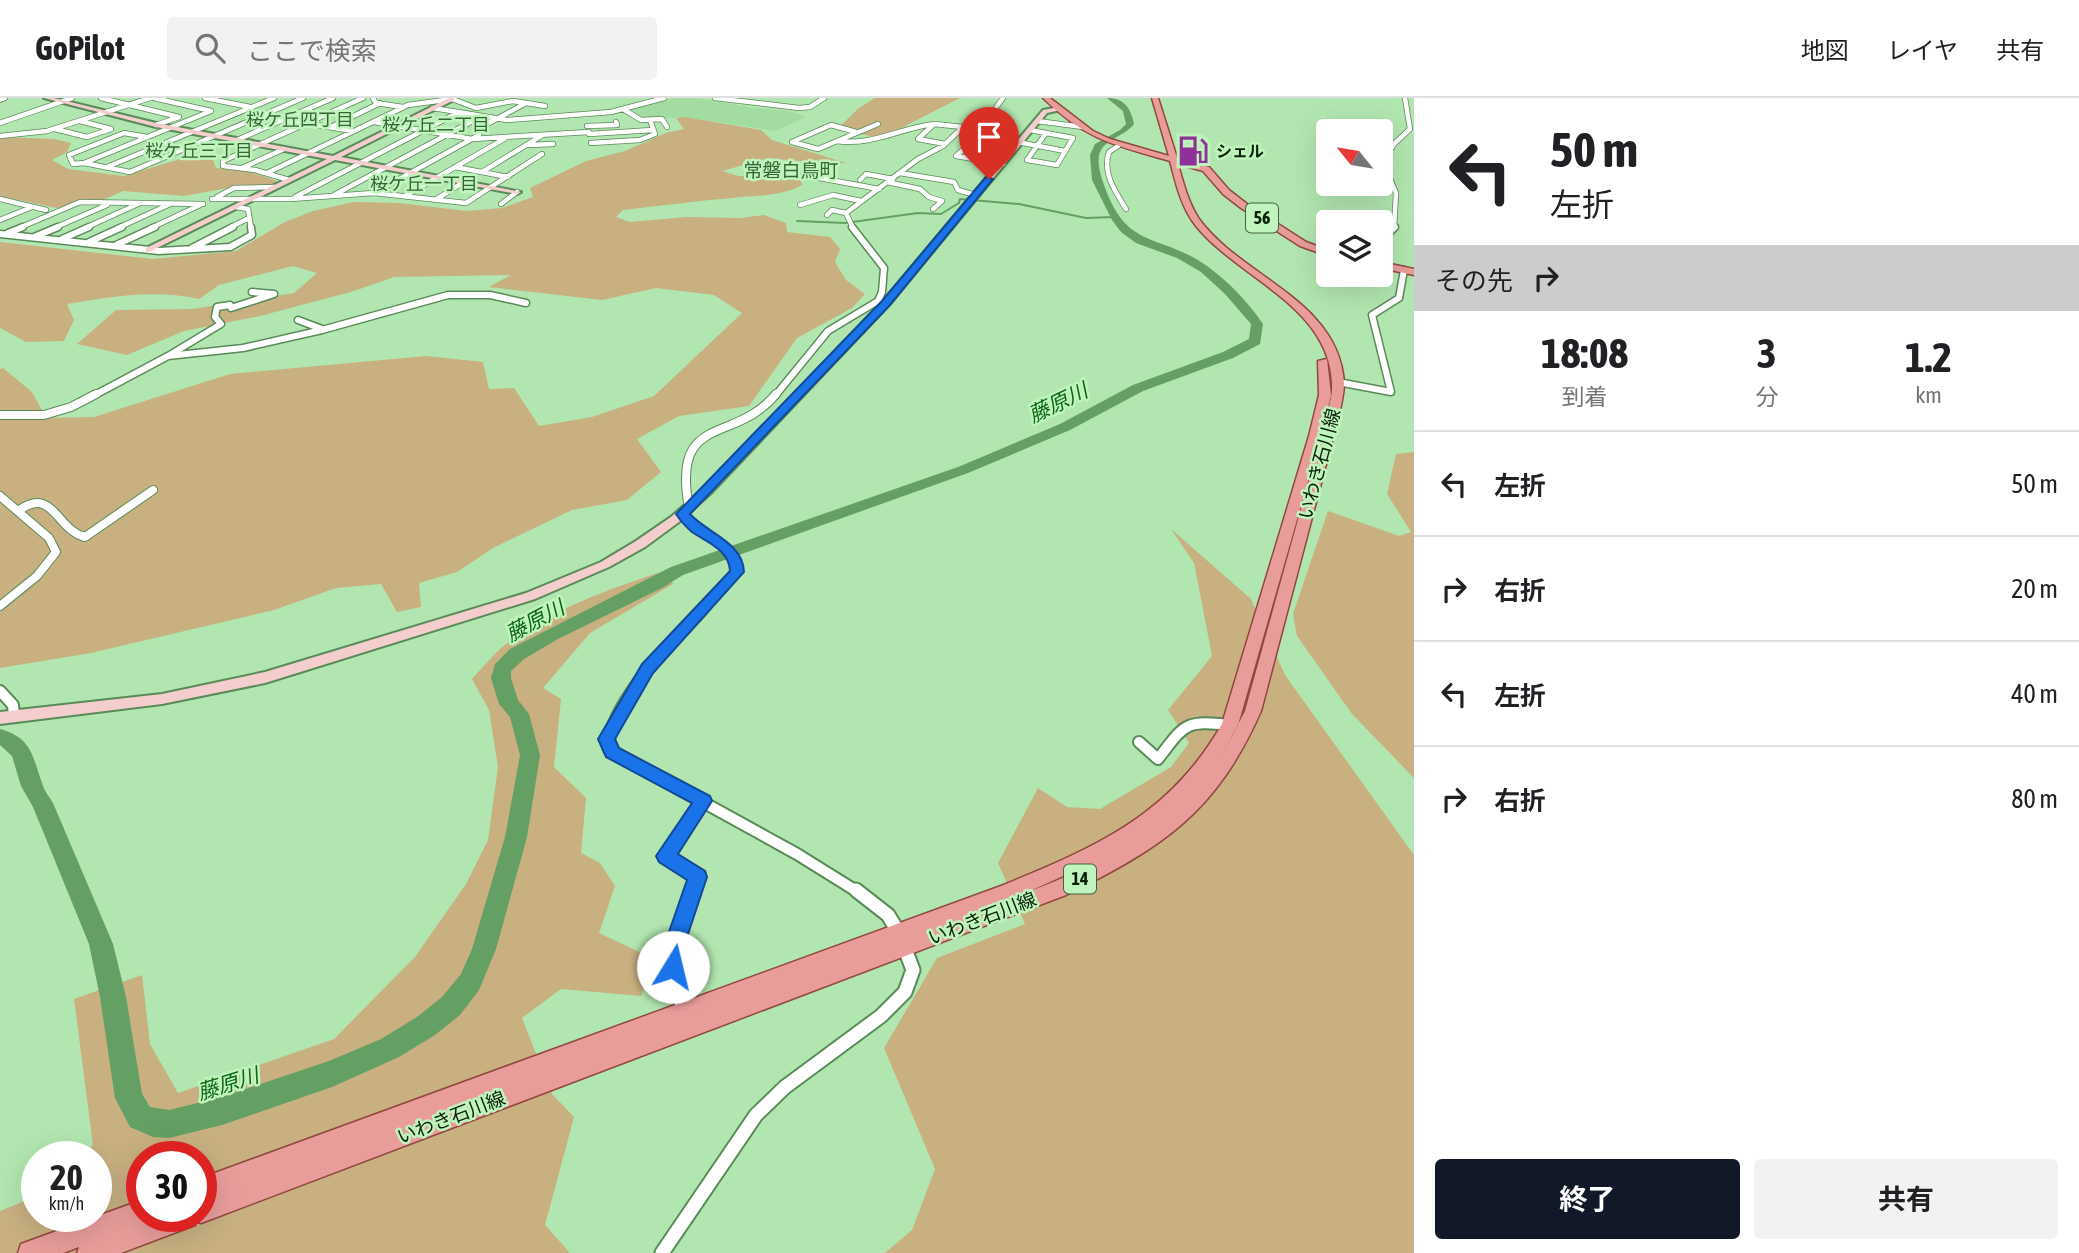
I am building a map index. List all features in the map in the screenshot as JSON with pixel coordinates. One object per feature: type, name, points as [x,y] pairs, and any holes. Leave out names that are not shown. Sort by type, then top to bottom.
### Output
[{"type":"main road","name":"いわき石川線","points":[[217,1184],[683,1012],[1059,888],[1106,867],[1168,828],[1194,804],[1223,770],[1241,740],[1253,711],[1333,415],[1338,382],[1331,352],[1310,321],[1289,300],[1232,256],[1199,226],[1182,195],[1149,98]]},
{"type":"main road","name":"いわき石川線","points":[[217,1205],[902,940],[1093,857],[1153,819],[1203,770],[1230,725],[1315,436],[1325,395],[1325,366],[1316,343],[1298,317],[1223,255],[1191,223],[1176,198],[1155,98]]},
{"type":"main road","name":"56","points":[[1049,99],[1098,137],[1117,145],[1206,169],[1244,206],[1303,244],[1316,249]]},
{"type":"main road","points":[[30,1253],[126,1218]]},
{"type":"main road","points":[[89,1253],[144,1232]]},
{"type":"street","points":[[0,100],[5,98]]},
{"type":"street","points":[[47,98],[170,128],[517,192]]},
{"type":"street","points":[[0,123],[72,98]]},
{"type":"street","points":[[102,98],[179,117],[156,125]]},
{"type":"street","points":[[0,136],[40,133],[152,98],[232,115]]},
{"type":"street","points":[[206,98],[251,108]]},
{"type":"street","points":[[107,167],[271,98]]},
{"type":"street","points":[[291,98],[302,99]]},
{"type":"street","points":[[237,140],[331,98]]},
{"type":"street","points":[[289,180],[267,173],[223,166],[223,161],[363,98]]},
{"type":"street","points":[[373,98],[380,103],[404,107]]},
{"type":"street","points":[[433,108],[498,119],[553,117],[584,115],[664,98]]},
{"type":"street","points":[[715,98],[799,107],[810,107],[824,98]]},
{"type":"street","points":[[846,213],[918,159],[945,144],[961,129],[989,117],[1003,98]]},
{"type":"street","points":[[1393,230],[1398,197],[1396,186],[1383,162],[1394,144],[1410,129],[1405,98]]},
{"type":"street","points":[[148,137],[124,133],[69,155],[73,164],[84,163],[130,172],[302,99]]},
{"type":"street","points":[[149,250],[452,99]]},
{"type":"street","points":[[267,173],[404,107],[452,99],[480,108],[508,102],[545,106]]},
{"type":"street","points":[[161,113],[192,102]]},
{"type":"street","points":[[331,197],[508,102]]},
{"type":"street","points":[[330,127],[380,103]]},
{"type":"street","points":[[374,194],[479,135],[481,128],[526,103]]},
{"type":"street","points":[[290,199],[472,105]]},
{"type":"street","points":[[623,108],[641,120],[662,119],[667,127]]},
{"type":"street","points":[[0,718],[132,704],[265,678],[507,605],[570,583],[612,562],[686,511],[882,302],[1003,164],[1046,110],[1059,109]]},
{"type":"street","points":[[552,110],[553,117]]},
{"type":"street","points":[[84,163],[211,111]]},
{"type":"street","points":[[241,112],[353,131]]},
{"type":"street","points":[[584,115],[593,150]]},
{"type":"street","points":[[591,143],[640,140],[655,134],[650,120]]},
{"type":"street","points":[[55,129],[87,137],[111,129],[79,121]]},
{"type":"street","points":[[1037,121],[1083,127]]},
{"type":"street","points":[[373,122],[472,139],[588,131],[654,130]]},
{"type":"street","points":[[588,131],[617,125],[616,122]]},
{"type":"street","points":[[856,132],[831,125],[792,142],[818,149],[878,124]]},
{"type":"street","points":[[934,124],[918,139],[945,144]]},
{"type":"street","points":[[837,141],[870,143],[909,127],[934,124],[1065,151]]},
{"type":"street","points":[[985,160],[1014,128],[992,124],[956,156],[1003,164]]},
{"type":"street","points":[[1030,130],[1073,138],[1057,165],[1027,160],[1046,133]]},
{"type":"street","points":[[482,172],[542,135]]},
{"type":"street","points":[[404,197],[506,137]]},
{"type":"street","points":[[525,145],[553,144]]},
{"type":"street","points":[[1117,145],[1109,152],[1106,162],[1113,187],[1126,209]]},
{"type":"street","points":[[242,168],[284,149]]},
{"type":"street","points":[[466,203],[542,154]]},
{"type":"street","points":[[455,167],[508,177]]},
{"type":"street","points":[[900,173],[954,182],[958,190],[972,198]]},
{"type":"street","points":[[803,174],[879,189]]},
{"type":"street","points":[[860,180],[866,174],[922,191],[929,197],[942,201],[933,209]]},
{"type":"street","points":[[913,188],[927,177]]},
{"type":"street","points":[[435,200],[464,183]]},
{"type":"street","points":[[115,246],[234,188],[275,187]]},
{"type":"street","points":[[914,198],[922,191]]},
{"type":"street","points":[[501,204],[517,192]]},
{"type":"street","points":[[212,199],[290,199],[374,194],[478,206]]},
{"type":"street","points":[[800,205],[833,195],[861,201]]},
{"type":"street","points":[[0,199],[46,210]]},
{"type":"street","points":[[0,205],[9,201]]},
{"type":"street","points":[[2,234],[80,202],[203,204]]},
{"type":"street","points":[[33,237],[112,202]]},
{"type":"street","points":[[61,239],[144,202]]},
{"type":"street","points":[[88,242],[174,202]]},
{"type":"street","points":[[2,218],[32,206]]},
{"type":"street","points":[[2,234],[149,250],[230,247],[252,235],[248,209],[236,206]]},
{"type":"street","points":[[827,215],[832,210],[846,213]]},
{"type":"street","points":[[846,213],[848,223],[884,268],[882,302]]},
{"type":"street","points":[[188,250],[249,218]]},
{"type":"street","points":[[1338,382],[1391,392],[1372,315],[1399,299],[1409,271]]},
{"type":"street","points":[[0,415],[58,412],[169,356],[221,324],[215,317],[217,307],[230,305],[231,308],[274,294],[252,292]]},
{"type":"street","points":[[169,356],[243,348],[322,330],[448,295],[490,295],[526,303]]},
{"type":"street","points":[[662,1253],[764,1108],[785,1087],[881,1016],[905,992],[913,970],[902,940],[888,915],[856,890],[704,801],[612,752],[607,739],[648,668],[737,572],[734,560],[718,539],[695,528],[686,511],[685,466],[692,449],[701,439],[768,404],[828,331],[882,302]]},
{"type":"street","points":[[298,320],[322,330]]},
{"type":"street","points":[[18,511],[32,503],[40,503],[61,518],[74,534],[86,537],[153,490]]},
{"type":"street","points":[[0,496],[49,538],[56,552],[37,576],[0,606]]},
{"type":"street","points":[[0,691],[13,705],[14,717]]},
{"type":"street","points":[[1139,742],[1158,759],[1183,727],[1202,722],[1230,725]]},
{"type":"street","points":[[683,1012],[672,952],[698,877],[666,856],[704,801]]},
{"type":"shaded area","points":[[674,98],[695,98],[790,111],[806,117],[775,131],[685,117],[638,120],[619,112]]},
{"type":"shaded area","points":[[875,98],[960,98],[907,125],[889,139],[836,130],[859,108]]},
{"type":"shaded area","points":[[685,117],[761,130],[772,140],[846,163],[826,164],[768,158],[722,171],[738,176],[800,178],[802,185],[768,195],[623,210],[616,217],[630,222],[764,215],[786,223],[787,232],[830,237],[840,249],[835,262],[846,280],[865,294],[852,308],[797,338],[749,406],[679,416],[637,439],[661,472],[627,500],[572,510],[493,548],[457,572],[419,583],[421,607],[397,612],[381,584],[336,588],[274,610],[91,653],[0,668],[0,369],[3,368],[32,392],[46,418],[94,417],[230,374],[426,356],[483,362],[489,389],[514,388],[539,426],[592,417],[654,396],[742,313],[714,295],[656,288],[602,300],[489,287],[511,275],[394,277],[354,291],[260,316],[184,331],[127,355],[77,344],[116,310],[193,309],[294,293],[317,273],[293,266],[219,285],[199,299],[149,294],[67,304],[74,320],[64,341],[26,342],[0,328],[0,242],[153,259],[236,251],[285,222],[313,211],[354,202],[399,203],[467,211],[502,208],[533,197],[530,188],[586,161],[625,151],[666,133],[684,129],[676,118]]},
{"type":"shaded area","points":[[0,137],[54,139],[71,143],[67,152],[52,160],[68,169],[124,176],[187,157],[213,160],[216,168],[250,172],[277,181],[271,185],[228,188],[184,196],[123,191],[103,200],[57,208],[0,196]]},
{"type":"shaded area","points":[[1414,452],[1414,778],[1352,714],[1297,636],[1293,614],[1328,511],[1399,536],[1411,532],[1387,494],[1396,454]]},
{"type":"shaded area","points":[[1171,529],[1251,599],[1285,675],[1414,855],[1414,1253],[885,1253],[912,1230],[935,1169],[884,1048],[937,958],[1025,924],[998,863],[1038,788],[1067,807],[1100,809],[1171,767],[1189,743],[1168,710],[1212,656],[1194,563]]},
{"type":"shaded area","points":[[667,570],[673,584],[590,633],[543,688],[561,699],[554,767],[586,798],[581,853],[600,863],[615,886],[599,933],[654,959],[641,996],[561,989],[522,1018],[552,1094],[574,1117],[545,1225],[570,1253],[0,1253],[0,1211],[21,1203],[21,1232],[112,1232],[112,1141],[92,1141],[74,999],[142,975],[150,1044],[178,1093],[334,1039],[415,957],[466,884],[488,840],[498,767],[489,710],[472,679],[500,649],[527,629],[606,591]]},
{"type":"waterway","name":"藤原川","points":[[0,737],[10,740],[22,754],[32,786],[42,803],[101,944],[113,997],[129,1098],[140,1117],[153,1123],[169,1124],[222,1111],[332,1074],[390,1048],[426,1026],[451,1006],[470,982],[484,949],[516,837],[530,755],[519,714],[509,704],[501,678],[502,669],[517,654],[677,571],[963,470],[1065,427],[1138,388],[1228,355],[1255,341],[1257,324],[1221,284],[1189,259],[1139,241],[1125,230],[1109,208],[1097,180],[1094,155],[1098,146],[1123,132],[1130,124],[1127,110],[1111,98]]},
{"type":"waterway","points":[[797,221],[845,223],[918,213],[941,214],[959,203],[960,199],[1019,204],[1086,218],[1115,217]]},
{"type":"place","name":"シェル","points":[[1193,151]]},
{"type":"district","name":"桜ケ丘四丁目","points":[[300,120]]},
{"type":"district","name":"桜ケ丘二丁目","points":[[436,125]]},
{"type":"district","name":"桜ケ丘三丁目","points":[[199,151]]},
{"type":"district","name":"常磐白鳥町","points":[[791,170]]},
{"type":"district","name":"桜ケ丘一丁目","points":[[424,184]]},
{"type":"route","points":[[673,967],[672,952],[698,877],[666,856],[704,801],[612,752],[607,739],[648,668],[737,572],[737,564],[718,539],[689,524],[682,514],[886,303],[989,179]]}]
